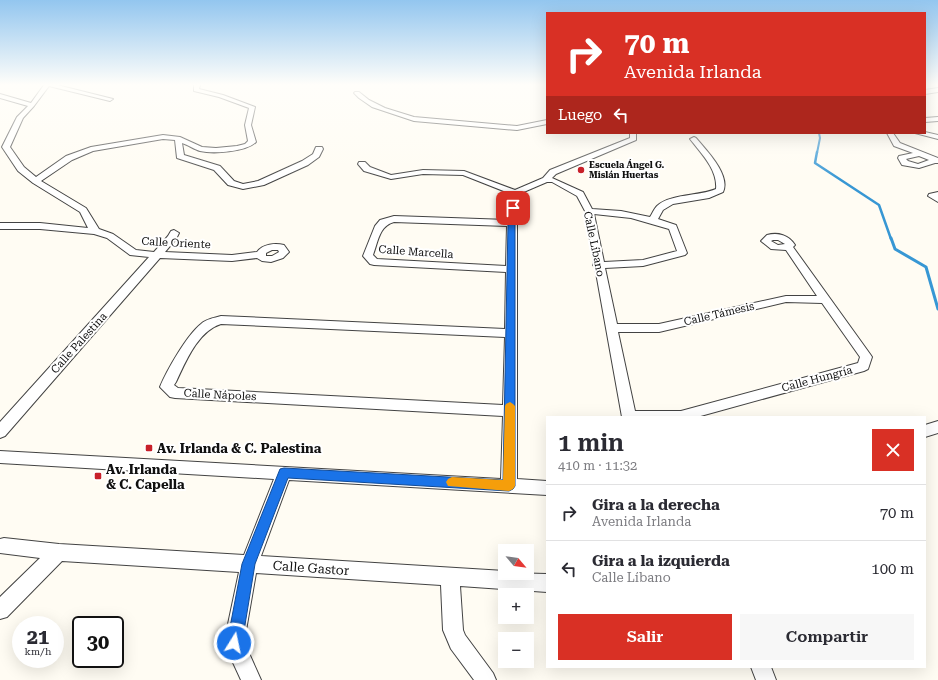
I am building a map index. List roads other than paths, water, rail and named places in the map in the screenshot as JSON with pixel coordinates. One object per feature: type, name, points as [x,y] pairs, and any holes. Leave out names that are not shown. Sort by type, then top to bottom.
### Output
[{"type":"street","points":[[20,117],[6,147],[21,169],[36,181],[83,210],[95,231]]},
{"type":"street","points":[[36,181],[69,158],[91,149],[163,137],[178,138],[201,149],[216,150],[247,146],[252,142],[248,125],[250,117]]},
{"type":"street","points":[[404,117],[414,119],[517,128],[546,122]]},
{"type":"street","points":[[926,120],[938,119]]},
{"type":"street","points":[[362,164],[366,169],[391,177],[423,172],[464,173],[515,193],[546,180],[553,172],[634,139],[633,134]]},
{"type":"street","points":[[891,134],[897,144],[937,161]]},
{"type":"street","points":[[923,134],[938,137]]},
{"type":"street","points":[[178,138],[180,156],[217,168],[232,183],[243,187],[261,183],[306,163],[316,155],[319,149]]},
{"type":"street","points":[[653,220],[660,208],[670,202],[708,195],[720,190],[721,181],[712,162],[694,139]]},
{"type":"street","points":[[919,154],[902,158],[905,163],[919,166],[937,161]]},
{"type":"street","name":"Calle Líbano","points":[[546,180],[553,180],[580,194],[588,211],[629,416]]},
{"type":"street","points":[[509,486],[511,269],[512,223],[515,193]]},
{"type":"street","points":[[938,195],[932,196],[938,199]]},
{"type":"street","points":[[588,211],[613,212],[653,220],[673,227],[682,253],[643,263],[598,265]]},
{"type":"street","name":"Calle Marcella","points":[[511,269],[374,262],[368,256],[378,228],[383,222],[394,219],[512,223]]},
{"type":"street","name":"Calle Oriente","points":[[0,226],[40,226],[95,231],[110,236],[133,253],[232,258],[261,255]]},
{"type":"street","name":"Calle Palestina","points":[[0,432],[173,237],[174,233]]},
{"type":"street","name":"Calle Hungría","points":[[681,416],[864,366],[866,357],[788,247]]},
{"type":"street","name":"Calle Támesis","points":[[612,328],[659,328],[786,299],[827,300]]},
{"type":"street","name":"Calle Nápoles","points":[[510,410],[175,393],[167,388],[170,378],[203,328],[213,322],[221,320],[511,333]]},
{"type":"street","points":[[926,431],[938,427]]},
{"type":"street","points":[[0,457],[546,488]]},
{"type":"street","points":[[251,680],[234,643],[249,564],[284,473]]},
{"type":"street","name":"Calle Gastor","points":[[4,546],[59,552],[546,583]]},
{"type":"street","points":[[0,610],[59,552]]},
{"type":"street","points":[[450,577],[453,630],[458,642],[486,680]]},
{"type":"street","points":[[761,668],[766,680]]},
{"type":"waterway","points":[[817,153],[820,138],[819,134]]},
{"type":"waterway","points":[[817,152],[815,163],[879,205],[891,239]]},
{"type":"waterway","points":[[891,238],[895,249],[926,267],[938,309]]},
{"type":"place","name":"Escuela Ángel G. Mislán Huertas","points":[[581,170]]},
{"type":"place","name":"Av. Irlanda & C. Palestina","points":[[149,448]]},
{"type":"place","name":"Av. Irlanda & C. Capella","points":[[98,476]]}]
